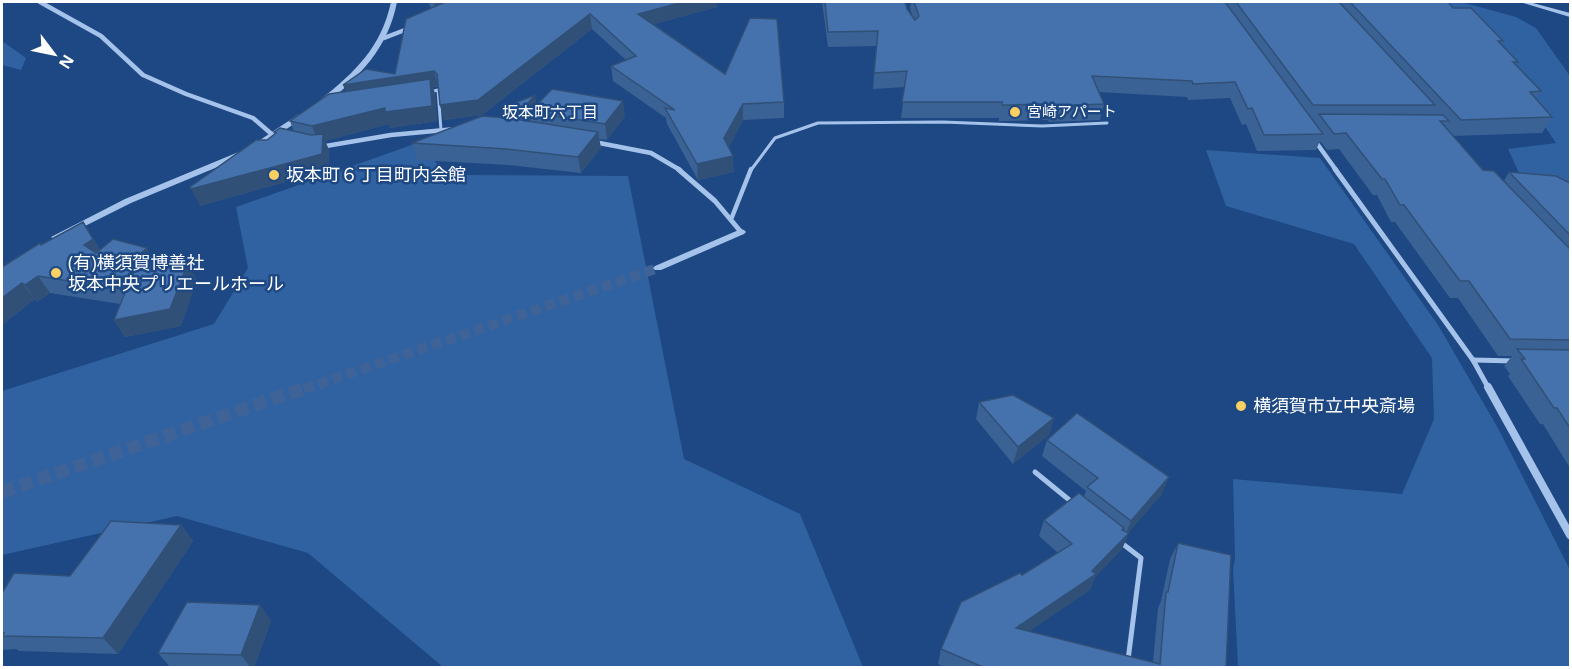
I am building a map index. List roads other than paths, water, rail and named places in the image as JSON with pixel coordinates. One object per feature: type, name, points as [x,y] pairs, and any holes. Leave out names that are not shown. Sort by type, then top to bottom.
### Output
[{"type":"street","points":[[40,2],[96,32],[143,75],[186,94],[253,117],[272,136],[284,139]]},
{"type":"street","points":[[43,245],[128,201],[247,151],[314,108],[346,83],[372,55],[384,38],[392,16],[394,2]]},
{"type":"street","points":[[1523,2],[1570,15]]},
{"type":"street","points":[[384,38],[417,25]]},
{"type":"street","points":[[318,147],[391,135],[459,129]]},
{"type":"street","points":[[1310,133],[1473,360],[1570,535]]},
{"type":"street","points":[[584,140],[659,156],[732,217],[741,232],[658,268]]},
{"type":"street","points":[[1473,360],[1527,361]]},
{"type":"lane","points":[[428,92],[438,90],[441,130]]},
{"type":"lane","points":[[732,217],[753,165],[775,138],[818,123],[943,122],[1042,126],[1107,123]]},
{"type":"lane","points":[[1035,472],[1079,508]]},
{"type":"lane","points":[[1115,537],[1141,558],[1127,668]]},
{"type":"tunnel","points":[[304,389],[658,268]]},
{"type":"tunnel","points":[[2,492],[308,387]]},
{"type":"place","name":"宮崎アパート","points":[[1015,112]]},
{"type":"place","name":"坂本町６丁目町内会館","points":[[274,175]]},
{"type":"place","name":"(有)横須賀博善社 坂本中央プリエールホール","points":[[56,273]]},
{"type":"place","name":"横須賀市立中央斎場","points":[[1241,406]]},
{"type":"district","name":"坂本町六丁目","points":[[550,112]]}]
